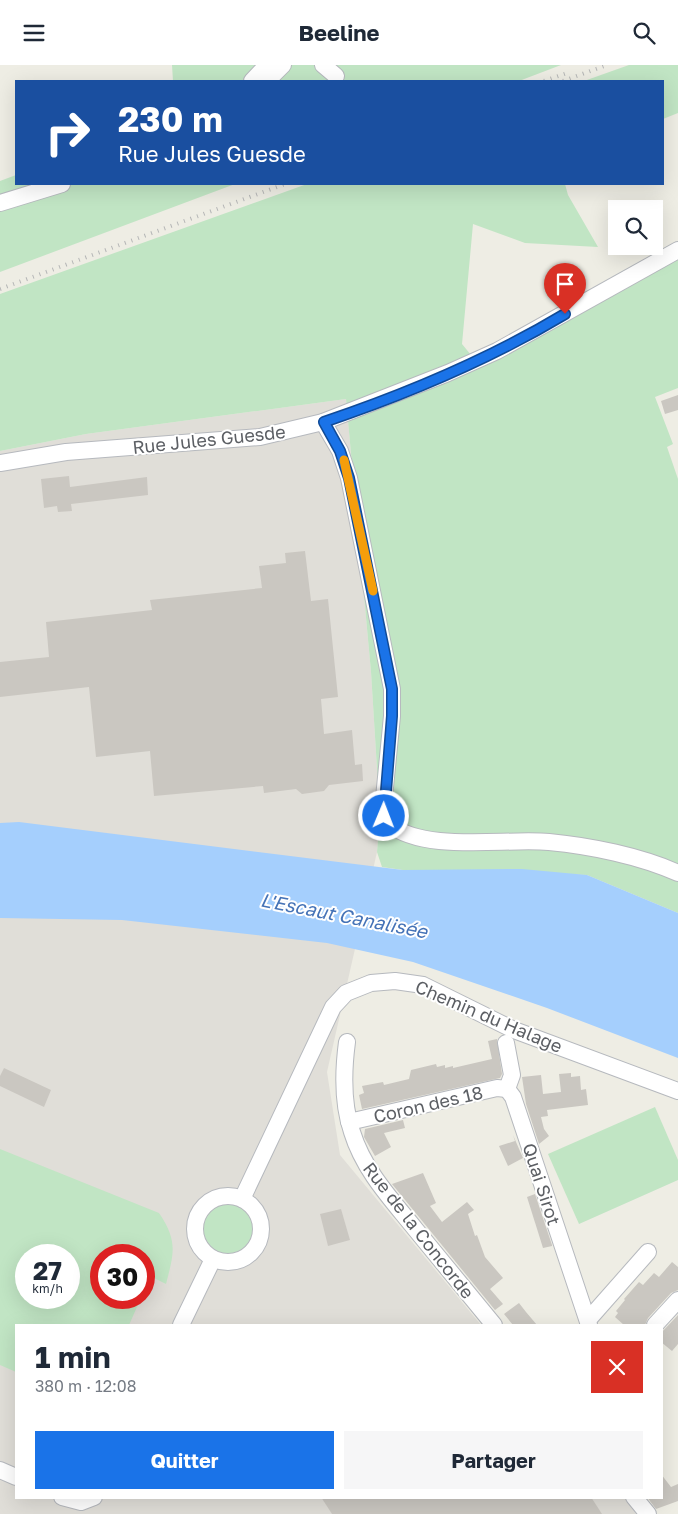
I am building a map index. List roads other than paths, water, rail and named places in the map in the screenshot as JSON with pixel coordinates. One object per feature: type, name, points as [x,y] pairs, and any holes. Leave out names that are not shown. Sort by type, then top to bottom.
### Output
[{"type":"street","points":[[253,80],[267,65]]},
{"type":"street","points":[[268,80],[283,65]]},
{"type":"street","points":[[323,65],[336,77]]},
{"type":"street","points":[[0,203],[59,185]]},
{"type":"street","name":"Rue Jules Guesde","points":[[0,463],[66,452],[260,437],[324,422],[448,373],[497,351],[678,250]]},
{"type":"street","points":[[324,422],[340,451],[349,478],[390,677],[392,716],[383,808],[389,824],[412,835],[439,841],[552,842],[645,859],[678,873]]},
{"type":"street","name":"Chemin du Halage","points":[[242,1199],[333,1007],[346,993],[370,983],[395,981],[423,985],[514,1030],[678,1091]]},
{"type":"street","name":"Rue de la Concorde","points":[[347,1042],[343,1081],[349,1122],[362,1157],[377,1181],[493,1324]]},
{"type":"street","points":[[506,1043],[512,1075],[507,1089]]},
{"type":"street","name":"Coron des 18","points":[[349,1122],[497,1088],[507,1089]]},
{"type":"street","name":"Quai Sirot","points":[[507,1089],[513,1097],[588,1323]]},
{"type":"street","points":[[233,1196],[242,1199],[253,1208],[258,1216],[261,1230],[258,1243],[250,1254],[238,1261],[225,1263],[212,1259],[202,1250],[195,1237],[194,1223],[198,1214],[206,1203],[219,1197],[233,1196]]},
{"type":"street","points":[[588,1323],[648,1252]]},
{"type":"street","points":[[181,1324],[212,1259]]},
{"type":"street","points":[[656,1324],[678,1300]]},
{"type":"street","points":[[0,1470],[15,1477]]},
{"type":"street","points":[[70,1499],[81,1502],[89,1499]]},
{"type":"street","points":[[636,1499],[648,1514]]},
{"type":"water","name":"L'Escaut Canalisée","points":[[19,822],[403,870],[522,869],[587,875],[678,913],[678,1058],[547,1008],[413,962],[327,943],[122,920],[0,918],[0,823]]},
{"type":"railway","points":[[566,80],[607,65]]},
{"type":"railway","points":[[547,80],[570,72]]},
{"type":"railway","points":[[0,289],[282,185]]}]
